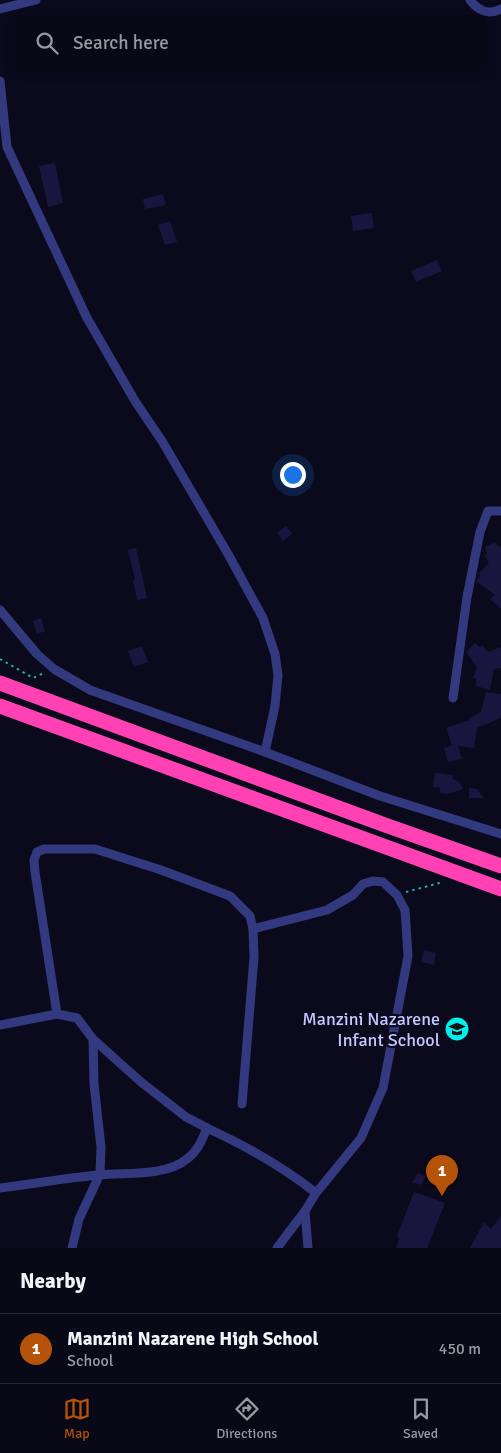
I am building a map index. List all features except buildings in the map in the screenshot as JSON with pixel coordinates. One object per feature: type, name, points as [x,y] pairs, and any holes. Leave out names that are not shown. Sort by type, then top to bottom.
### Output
[{"type":"highway","points":[[0,683],[385,826],[501,866]]},
{"type":"highway","points":[[0,706],[501,889]]},
{"type":"street","points":[[0,9],[36,0]]},
{"type":"street","points":[[470,0],[475,7],[488,13],[501,10]]},
{"type":"street","points":[[0,81],[7,146],[87,318],[135,401],[162,440],[263,618],[275,654],[278,675],[275,706],[265,752]]},
{"type":"street","points":[[454,698],[467,597],[480,532],[488,511],[501,511]]},
{"type":"street","points":[[0,610],[37,654],[54,669],[90,690],[265,752],[380,796],[501,834]]},
{"type":"street","points":[[57,1014],[35,872],[34,860],[37,852],[44,849],[95,849],[161,870],[230,896],[250,916],[254,958],[242,1104]]},
{"type":"street","points":[[252,929],[328,910],[353,895],[363,884],[373,881],[383,882],[397,895],[405,910],[408,956],[384,1088],[361,1138],[316,1193],[277,1248]]},
{"type":"street","points":[[0,1025],[57,1014],[77,1018],[94,1039],[186,1118],[246,1146],[290,1172],[316,1193]]},
{"type":"street","points":[[72,1248],[80,1219],[100,1174],[101,1147],[94,1084],[94,1039]]},
{"type":"street","points":[[0,1188],[100,1174],[154,1172],[186,1160],[200,1147],[207,1128]]},
{"type":"street","points":[[305,1211],[308,1248]]},
{"type":"path","points":[[0,659],[33,678],[54,669]]},
{"type":"path","points":[[397,895],[463,876]]},
{"type":"place","name":"Manzini Nazarene Infant School","points":[[457,1029]]},
{"type":"place","name":"Manzini Nazarene High School","points":[[442,1196]]}]
